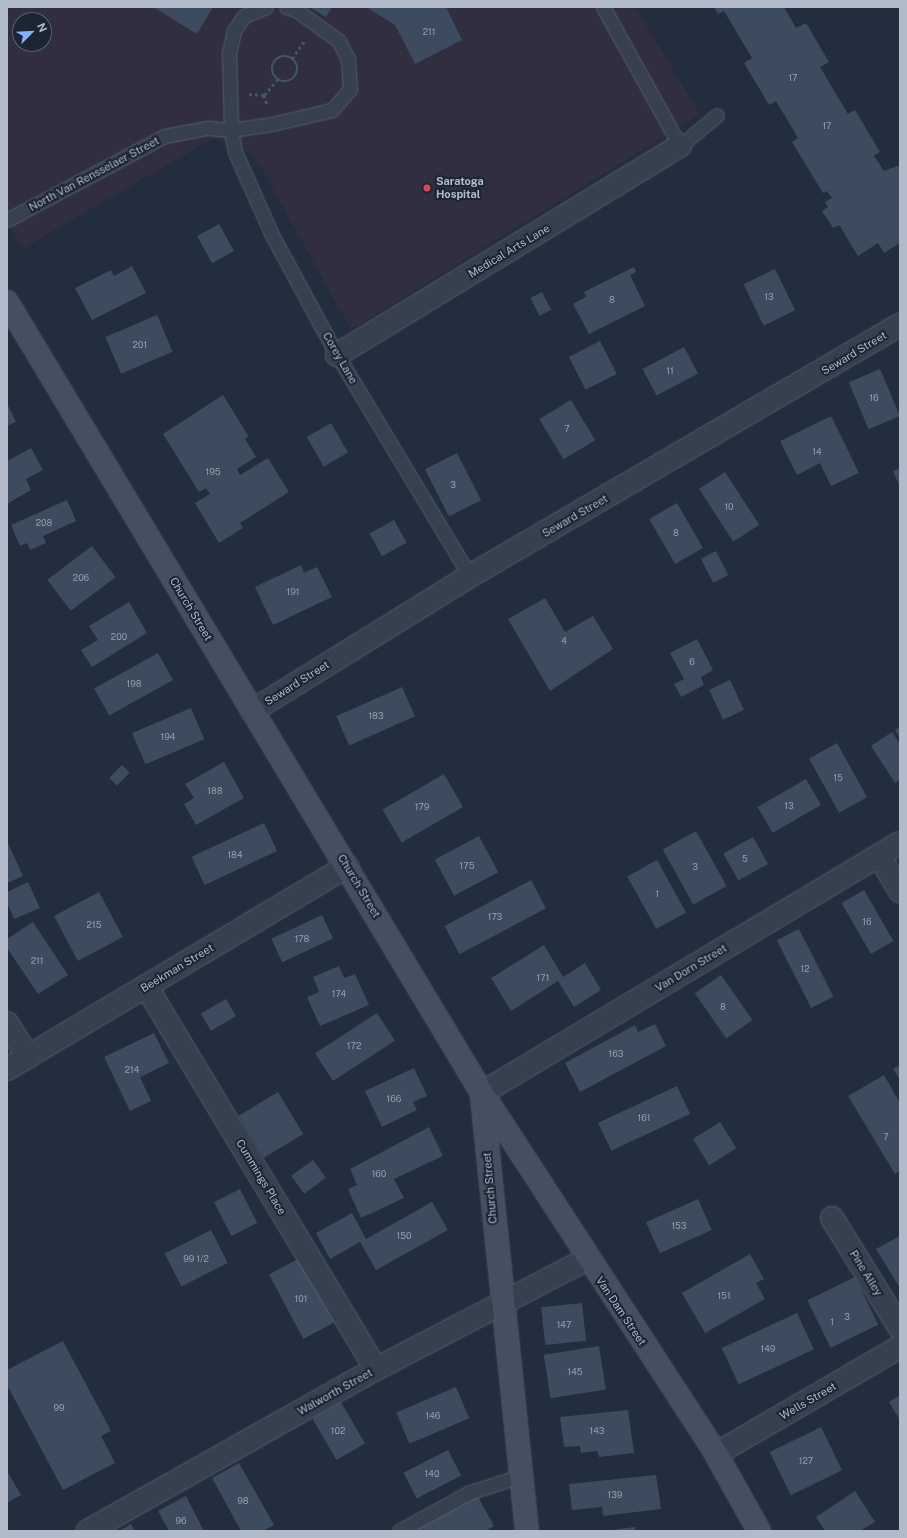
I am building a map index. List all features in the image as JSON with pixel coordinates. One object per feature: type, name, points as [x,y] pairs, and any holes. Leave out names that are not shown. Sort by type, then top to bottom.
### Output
[{"type":"main road","name":"Church Street","points":[[7,302],[482,1093],[500,1302],[526,1531]]},
{"type":"main road","name":"Van Dam Street","points":[[482,1093],[587,1259],[716,1454],[760,1531]]},
{"type":"street","name":"Medical Arts Lane","points":[[337,355],[680,146]]},
{"type":"street","name":"Seward Street","points":[[252,711],[470,576],[899,327]]},
{"type":"street","name":"Van Dorn Street","points":[[482,1093],[900,843]]},
{"type":"street","points":[[879,856],[900,891]]},
{"type":"street","name":"Beekman Street","points":[[7,1069],[347,866]]},
{"type":"street","name":"Cummings Place","points":[[146,986],[376,1369]]},
{"type":"street","points":[[7,1022],[28,1057]]},
{"type":"street","name":"Pine Alley","points":[[832,1218],[900,1328]]},
{"type":"street","name":"Walworth Street","points":[[88,1531],[376,1369],[500,1302],[587,1259]]},
{"type":"street","name":"Wells Street","points":[[716,1454],[900,1347]]},
{"type":"lane","points":[[230,130],[229,52],[234,31],[244,16],[266,7]]},
{"type":"lane","name":"North Van Rensselaer Street","points":[[7,220],[164,136],[207,128],[230,130],[332,110],[350,89],[348,59],[339,41],[296,10],[286,7]]},
{"type":"lane","points":[[603,7],[680,146],[716,115]]},
{"type":"lane","name":"Corey Lane","points":[[230,130],[235,152],[272,235],[337,355],[470,576]]},
{"type":"lane","points":[[399,1531],[468,1493],[520,1476]]},
{"type":"path","points":[[292,58],[297,65],[296,76],[285,82],[278,79],[272,68],[276,60],[292,58]]},
{"type":"path","points":[[229,94],[264,95],[278,79]]},
{"type":"shaded area","name":"Saratoga Hospital","points":[[7,7],[635,7],[700,114],[351,330],[254,155],[214,138],[22,249],[7,220]]},
{"type":"building","points":[[153,7],[213,7],[197,34]]},
{"type":"building","points":[[309,7],[332,7],[326,17]]},
{"type":"building","points":[[366,7],[446,7],[462,40],[415,64],[395,25]]},
{"type":"building","points":[[714,7],[784,7],[796,28],[806,23],[829,62],[820,67],[848,114],[855,110],[880,152],[874,156],[884,171],[900,165],[900,243],[884,253],[878,243],[858,256],[839,225],[833,228],[822,211],[828,207],[825,202],[832,198],[827,191],[823,193],[792,142],[798,138],[776,101],[769,105],[744,63],[752,58],[724,11],[718,14]]},
{"type":"building","points":[[219,224],[234,251],[212,263],[197,236]]},
{"type":"building","points":[[132,266],[146,293],[92,320],[75,288],[111,270],[114,276]]},
{"type":"building","points":[[634,267],[636,272],[630,275],[645,306],[589,334],[573,304],[586,297],[584,292]]},
{"type":"building","points":[[775,269],[795,310],[764,326],[744,284]]},
{"type":"building","points":[[542,292],[551,310],[539,316],[530,298]]},
{"type":"building","points":[[157,315],[173,352],[121,374],[105,337]]},
{"type":"building","points":[[600,341],[617,374],[586,390],[569,357]]},
{"type":"building","points":[[684,347],[698,373],[657,396],[643,369]]},
{"type":"building","points":[[880,369],[900,416],[869,429],[849,382]]},
{"type":"building","points":[[223,395],[249,437],[245,439],[256,457],[237,469],[240,475],[268,458],[289,492],[240,523],[243,528],[219,543],[195,503],[210,494],[206,488],[199,492],[163,434]]},
{"type":"building","points":[[571,400],[595,440],[563,459],[539,419]]},
{"type":"building","points":[[7,403],[16,422],[7,426]]},
{"type":"building","points":[[831,416],[859,473],[831,486],[820,463],[797,475],[780,441]]},
{"type":"building","points":[[331,423],[348,452],[324,466],[307,437]]},
{"type":"building","points":[[31,448],[43,470],[26,479],[31,490],[7,504],[7,461]]},
{"type":"building","points":[[457,453],[481,500],[449,517],[425,469]]},
{"type":"building","points":[[900,468],[900,487],[893,471]]},
{"type":"building","points":[[725,472],[759,525],[733,542],[699,489]]},
{"type":"building","points":[[67,500],[76,521],[43,536],[46,543],[30,550],[27,543],[20,546],[11,525]]},
{"type":"building","points":[[677,503],[703,548],[675,564],[649,519]]},
{"type":"building","points":[[394,520],[407,543],[382,556],[370,534]]},
{"type":"building","points":[[92,546],[115,577],[71,611],[47,580]]},
{"type":"building","points":[[716,551],[728,575],[713,583],[701,559]]},
{"type":"building","points":[[301,565],[304,573],[317,567],[332,597],[273,625],[255,587]]},
{"type":"building","points":[[545,598],[565,632],[593,616],[613,649],[550,691],[508,619]]},
{"type":"building","points":[[129,602],[147,633],[92,667],[81,650],[98,640],[89,626]]},
{"type":"building","points":[[697,639],[713,670],[701,677],[704,685],[681,697],[674,684],[684,679],[670,653]]},
{"type":"building","points":[[158,653],[173,680],[109,716],[94,688]]},
{"type":"building","points":[[730,680],[744,710],[723,720],[709,690]]},
{"type":"building","points":[[402,687],[415,716],[349,746],[336,716]]},
{"type":"building","points":[[191,708],[204,739],[145,764],[132,733]]},
{"type":"building","points":[[900,727],[900,738],[895,730]]},
{"type":"building","points":[[892,732],[900,744],[900,780],[895,783],[871,746]]},
{"type":"building","points":[[837,743],[867,797],[839,813],[809,759]]},
{"type":"building","points":[[224,762],[244,798],[196,825],[184,804],[194,798],[185,784]]},
{"type":"building","points":[[122,765],[130,773],[117,786],[109,778]]},
{"type":"building","points":[[444,774],[463,807],[402,842],[383,810]]},
{"type":"building","points":[[806,779],[821,805],[773,833],[758,807]]},
{"type":"building","points":[[264,823],[277,851],[205,885],[191,857]]},
{"type":"building","points":[[696,831],[727,886],[693,905],[663,849]]},
{"type":"building","points":[[479,836],[498,872],[454,896],[435,859]]},
{"type":"building","points":[[753,837],[768,864],[738,881],[723,853]]},
{"type":"building","points":[[7,841],[23,876],[7,883]]},
{"type":"building","points":[[657,860],[686,912],[656,929],[627,876]]},
{"type":"building","points":[[531,880],[546,908],[459,954],[444,926]]},
{"type":"building","points":[[28,882],[40,908],[14,919],[7,903],[7,892]]},
{"type":"building","points":[[864,890],[893,941],[871,954],[841,903]]},
{"type":"building","points":[[99,892],[123,937],[78,961],[54,916]]},
{"type":"building","points":[[322,915],[333,939],[282,962],[271,939]]},
{"type":"building","points":[[33,922],[68,975],[38,994],[7,948],[7,939]]},
{"type":"building","points":[[799,929],[834,997],[811,1008],[777,940]]},
{"type":"building","points":[[544,945],[563,977],[585,963],[601,990],[574,1007],[558,981],[511,1011],[491,978]]},
{"type":"building","points":[[339,966],[344,978],[355,974],[369,1005],[320,1026],[307,997],[319,992],[313,977]]},
{"type":"building","points":[[721,975],[753,1020],[726,1038],[695,993]]},
{"type":"building","points":[[226,999],[236,1016],[211,1031],[201,1013]]},
{"type":"building","points":[[377,1013],[395,1041],[333,1081],[315,1053]]},
{"type":"building","points":[[655,1024],[666,1046],[580,1092],[565,1063],[635,1025],[638,1032]]},
{"type":"building","points":[[154,1033],[169,1063],[140,1077],[151,1101],[130,1111],[104,1057]]},
{"type":"building","points":[[900,1065],[900,1080],[893,1069]]},
{"type":"building","points":[[414,1068],[427,1096],[413,1102],[417,1110],[382,1127],[365,1091]]},
{"type":"building","points":[[884,1075],[900,1103],[900,1171],[895,1174],[848,1096]]},
{"type":"building","points":[[677,1086],[690,1114],[611,1151],[598,1123]]},
{"type":"building","points":[[278,1092],[303,1134],[264,1158],[239,1116]]},
{"type":"building","points":[[720,1122],[736,1148],[709,1165],[693,1139]]},
{"type":"building","points":[[429,1127],[443,1156],[394,1179],[404,1198],[361,1218],[348,1189],[357,1185],[350,1169]]},
{"type":"building","points":[[313,1160],[326,1178],[304,1194],[291,1176]]},
{"type":"building","points":[[240,1189],[257,1223],[231,1236],[214,1202]]},
{"type":"building","points":[[698,1199],[712,1230],[660,1253],[646,1222]]},
{"type":"building","points":[[432,1202],[448,1230],[376,1270],[360,1242],[330,1259],[316,1233],[352,1213],[366,1239]]},
{"type":"building","points":[[211,1230],[228,1263],[181,1287],[165,1254]]},
{"type":"building","points":[[900,1236],[900,1288],[876,1249]]},
{"type":"building","points":[[750,1254],[764,1279],[756,1283],[765,1299],[705,1333],[682,1293]]},
{"type":"building","points":[[300,1258],[334,1322],[303,1339],[269,1274]]},
{"type":"building","points":[[855,1277],[878,1325],[831,1348],[807,1300]]},
{"type":"building","points":[[582,1303],[586,1341],[545,1345],[541,1307]]},
{"type":"building","points":[[797,1313],[814,1349],[739,1384],[722,1348]]},
{"type":"building","points":[[63,1341],[111,1431],[101,1436],[115,1463],[63,1490],[7,1385],[7,1370]]},
{"type":"building","points":[[599,1346],[606,1389],[551,1398],[544,1355]]},
{"type":"building","points":[[456,1387],[469,1418],[409,1444],[396,1412]]},
{"type":"building","points":[[900,1395],[900,1420],[889,1402]]},
{"type":"building","points":[[341,1402],[365,1444],[336,1460],[312,1418]]},
{"type":"building","points":[[628,1410],[634,1453],[599,1457],[597,1451],[581,1453],[580,1446],[564,1447],[560,1417]]},
{"type":"building","points":[[821,1427],[842,1470],[791,1495],[770,1452]]},
{"type":"building","points":[[448,1450],[461,1476],[417,1499],[403,1473]]},
{"type":"building","points":[[239,1463],[274,1525],[263,1531],[241,1531],[212,1478]]},
{"type":"building","points":[[7,1471],[21,1495],[7,1503]]},
{"type":"building","points":[[656,1475],[661,1509],[603,1516],[602,1507],[572,1510],[569,1484]]},
{"type":"building","points":[[855,1491],[875,1522],[860,1531],[825,1531],[816,1517]]},
{"type":"building","points":[[477,1495],[494,1526],[485,1531],[412,1531]]},
{"type":"building","points":[[186,1496],[204,1531],[169,1531],[158,1511]]},
{"type":"building","points":[[131,1524],[135,1531],[119,1531]]},
{"type":"building","points":[[635,1527],[635,1531],[612,1531],[612,1530]]},
{"type":"place","name":"Saratoga Hospital","points":[[427,188]]}]
